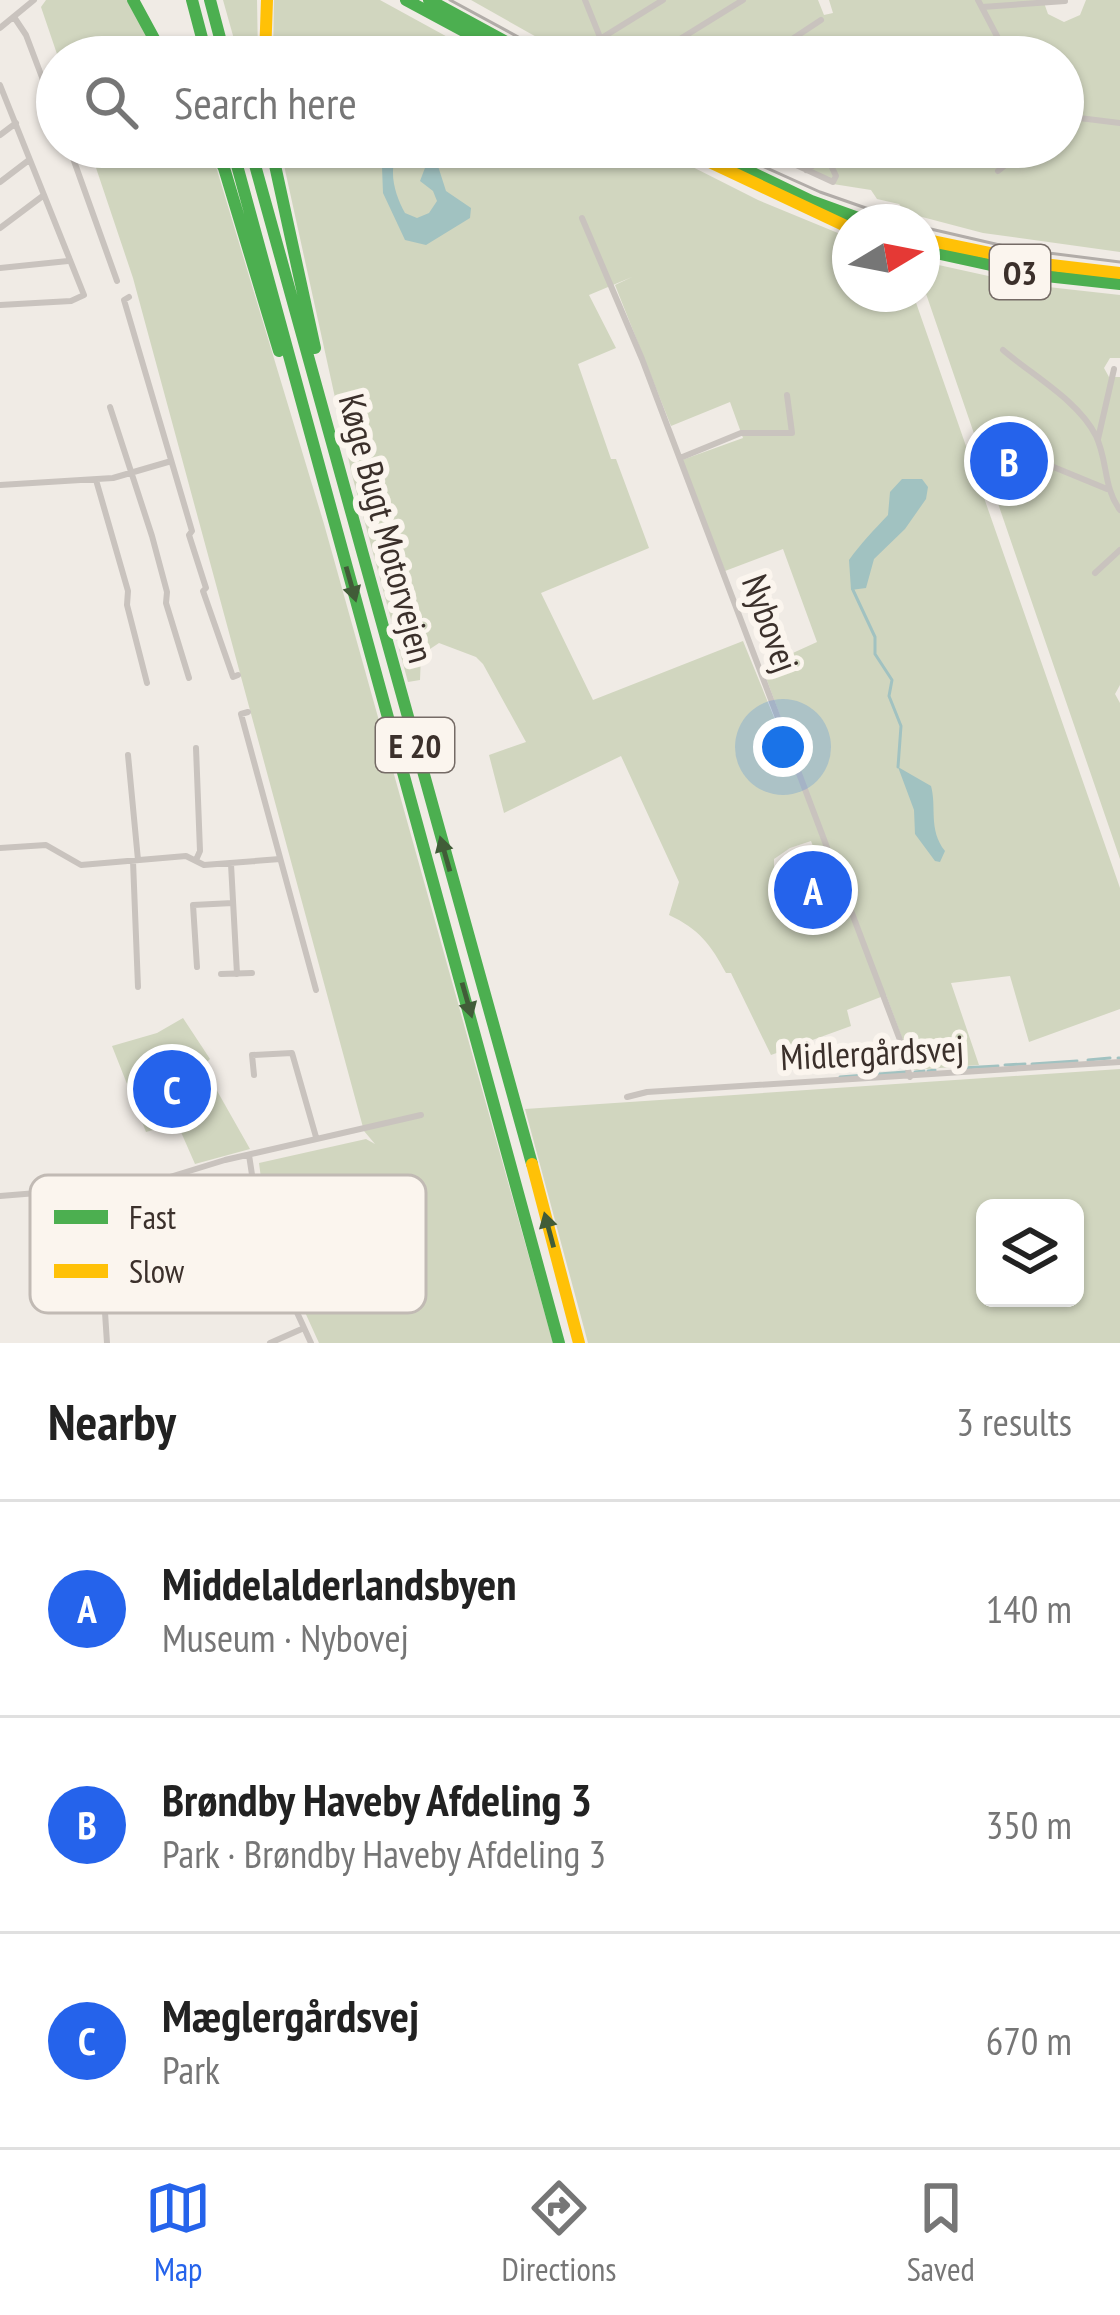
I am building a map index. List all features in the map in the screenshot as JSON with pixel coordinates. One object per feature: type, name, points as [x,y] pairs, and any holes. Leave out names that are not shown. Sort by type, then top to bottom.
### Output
[{"type":"main road","points":[[133,0],[153,36]]},
{"type":"main road","points":[[192,0],[201,36]]},
{"type":"main road","points":[[210,0],[219,36]]},
{"type":"main road","points":[[266,36],[267,0]]},
{"type":"main road","points":[[406,0],[473,36]]},
{"type":"main road","points":[[430,0],[496,36]]},
{"type":"main road","points":[[224,168],[323,503],[337,536]]},
{"type":"main road","name":"Køge Bugt Motorvejen","points":[[238,168],[559,1343]]},
{"type":"main road","name":"Køge Bugt Motorvejen","points":[[256,168],[579,1343]]},
{"type":"main road","points":[[277,168],[350,501]]},
{"type":"main road","points":[[720,168],[832,221]]},
{"type":"main road","points":[[744,168],[832,208]]},
{"type":"main road","name":"O3","points":[[940,243],[1042,264],[1120,273]]},
{"type":"main road","name":"O3","points":[[940,254],[1037,275],[1120,284]]},
{"type":"street","points":[[0,28],[34,0]]},
{"type":"street","points":[[585,0],[599,36]]},
{"type":"street","points":[[605,36],[663,0]]},
{"type":"street","points":[[685,36],[743,0]]},
{"type":"street","points":[[997,36],[980,4],[1066,2]]},
{"type":"street","points":[[14,17],[36,61]]},
{"type":"street","points":[[796,36],[821,20]]},
{"type":"street","points":[[0,88],[83,296],[70,302],[0,305]]},
{"type":"street","points":[[1084,119],[1120,123]]},
{"type":"street","points":[[0,135],[16,123]]},
{"type":"street","points":[[0,182],[29,160]]},
{"type":"street","points":[[77,168],[117,281]]},
{"type":"street","points":[[802,168],[832,182],[834,168]]},
{"type":"street","points":[[806,170],[810,168]]},
{"type":"street","points":[[998,171],[1002,168]]},
{"type":"street","points":[[0,229],[44,195]]},
{"type":"street","name":"Nybovej","points":[[582,218],[680,458],[910,1077]]},
{"type":"street","points":[[0,268],[69,260]]},
{"type":"street","points":[[130,297],[124,299],[192,531],[189,536],[203,590],[233,677],[238,675]]},
{"type":"street","points":[[1003,350],[1081,416],[1098,439]]},
{"type":"street","points":[[1114,369],[1098,439],[1107,489],[1120,510]]},
{"type":"street","points":[[680,458],[741,433],[792,433],[788,395]]},
{"type":"street","points":[[110,407],[189,678]]},
{"type":"street","points":[[1039,461],[1107,489]]},
{"type":"street","points":[[0,484],[96,480],[170,462]]},
{"type":"street","points":[[96,480],[128,591],[127,605],[147,683]]},
{"type":"street","points":[[1095,573],[1120,550]]},
{"type":"street","points":[[248,712],[241,714],[316,990]]},
{"type":"street","points":[[196,748],[200,851],[196,860]]},
{"type":"street","points":[[128,754],[138,987]]},
{"type":"street","points":[[2,849],[46,845],[53,855],[81,865],[186,856],[204,865],[280,860]]},
{"type":"street","points":[[231,864],[237,974]]},
{"type":"street","points":[[197,967],[193,905],[233,903]]},
{"type":"street","points":[[220,974],[253,974]]},
{"type":"street","points":[[254,1075],[253,1055],[292,1053],[316,1138]]},
{"type":"street","name":"Midlergårdsvej","points":[[627,1097],[1120,1062]]},
{"type":"street","points":[[182,1175],[421,1115]]},
{"type":"street","points":[[249,1155],[252,1175]]},
{"type":"street","points":[[0,1195],[30,1193]]},
{"type":"street","points":[[105,1313],[107,1343]]},
{"type":"street","points":[[297,1313],[311,1343]]},
{"type":"street","points":[[270,1343],[304,1328]]},
{"type":"green space","points":[[46,0],[129,0],[148,36],[51,36],[41,7]]},
{"type":"green space","points":[[223,0],[257,0],[258,36],[233,36]]},
{"type":"green space","points":[[274,0],[380,0],[446,36],[273,36]]},
{"type":"green space","points":[[471,0],[818,0],[824,15],[833,13],[829,0],[1043,0],[1048,14],[1064,22],[1080,15],[1086,0],[1120,0],[1120,252],[983,233],[940,222],[940,204],[877,199],[871,190],[833,184],[798,168],[1084,168],[1084,36],[535,36]]},
{"type":"green space","points":[[96,168],[216,168],[324,524],[553,1343],[319,1343],[305,1313],[426,1313],[426,1175],[261,1175],[259,1163],[366,1139],[375,1144],[364,1131],[133,278]]},
{"type":"green space","points":[[285,168],[695,168],[832,231],[832,312],[919,312],[1120,888],[1120,1009],[1029,1042],[1010,976],[951,983],[979,1065],[914,1070],[886,995],[847,1010],[851,1026],[771,1055],[731,973],[726,973],[696,932],[669,915],[679,882],[621,756],[504,813],[489,755],[526,742],[483,664],[439,643],[421,655],[420,680],[408,682],[352,475]],"holes":[[[632,277],[615,285],[671,426],[730,402],[743,438],[682,460],[725,571],[783,549],[817,642],[762,667],[794,753],[789,754],[743,641],[593,700],[541,593],[649,548],[578,364],[616,348],[589,295]],[[811,841],[830,890],[798,908],[782,902],[774,859]]]},
{"type":"green space","points":[[940,265],[1030,285],[1120,295],[1120,358],[1110,358],[1104,368],[1109,377],[1120,377],[1120,685],[1115,694],[1120,703],[1120,859],[932,312],[940,312]]},
{"type":"green space","points":[[183,1018],[210,1059],[203,1066],[250,1149],[195,1164],[177,1123],[146,1132],[112,1046],[157,1033]]},
{"type":"green space","points":[[1120,1069],[1120,1343],[588,1343],[525,1109]]},
{"type":"water","points":[[382,168],[393,168],[405,213],[417,218],[429,213],[437,201],[420,181],[425,168],[439,168],[446,191],[471,208],[470,218],[426,245],[405,240],[383,193]]},
{"type":"water","points":[[902,479],[922,479],[928,487],[926,499],[905,529],[874,559],[866,588],[851,590],[849,560],[888,515],[890,492]]},
{"type":"water","points":[[898,767],[931,786],[935,827],[945,851],[940,862],[915,834],[914,810]]},
{"type":"waterway","points":[[853,590],[875,637],[875,654],[892,680],[889,696],[901,726],[898,767]]},
{"type":"waterway","points":[[1088,1060],[1110,1058]]},
{"type":"waterway","points":[[1032,1064],[1077,1061]]},
{"type":"waterway","points":[[1005,1065],[1025,1064]]},
{"type":"waterway","points":[[962,1068],[998,1066]]},
{"type":"waterway","points":[[928,1071],[935,1070]]},
{"type":"waterway","points":[[915,1072],[924,1071]]},
{"type":"waterway","points":[[840,1077],[905,1072]]},
{"type":"tram line","points":[[450,0],[516,36]]},
{"type":"tram line","points":[[767,168],[854,204]]},
{"type":"tram line","points":[[940,231],[1017,249],[1120,262]]},
{"type":"traffic: fast","points":[[133,0],[153,36]]},
{"type":"traffic: fast","points":[[192,0],[201,36]]},
{"type":"traffic: fast","points":[[210,0],[219,36]]},
{"type":"traffic: fast","points":[[406,0],[473,36]]},
{"type":"traffic: fast","points":[[429,0],[495,36]]},
{"type":"traffic: fast","points":[[224,168],[279,351]]},
{"type":"traffic: fast","points":[[238,168],[559,1343]]},
{"type":"traffic: fast","points":[[256,168],[532,1164]]},
{"type":"traffic: fast","points":[[276,168],[315,348]]},
{"type":"traffic: fast","points":[[743,168],[832,209]]},
{"type":"traffic: fast","points":[[940,254],[1037,275],[1120,284]]},
{"type":"traffic: slow","points":[[266,36],[267,0]]},
{"type":"traffic: slow","points":[[723,168],[832,220]]},
{"type":"traffic: slow","points":[[940,243],[1043,264],[1120,273]]},
{"type":"traffic: slow","points":[[532,1164],[579,1343]]},
{"type":"place","name":"Brøndby Haveby Afdeling 3","points":[[1009,461]]},
{"type":"place","name":"Middelalderlandsbyen","points":[[813,890]]},
{"type":"place","name":"Mæglergårdsvej","points":[[172,1089]]}]
